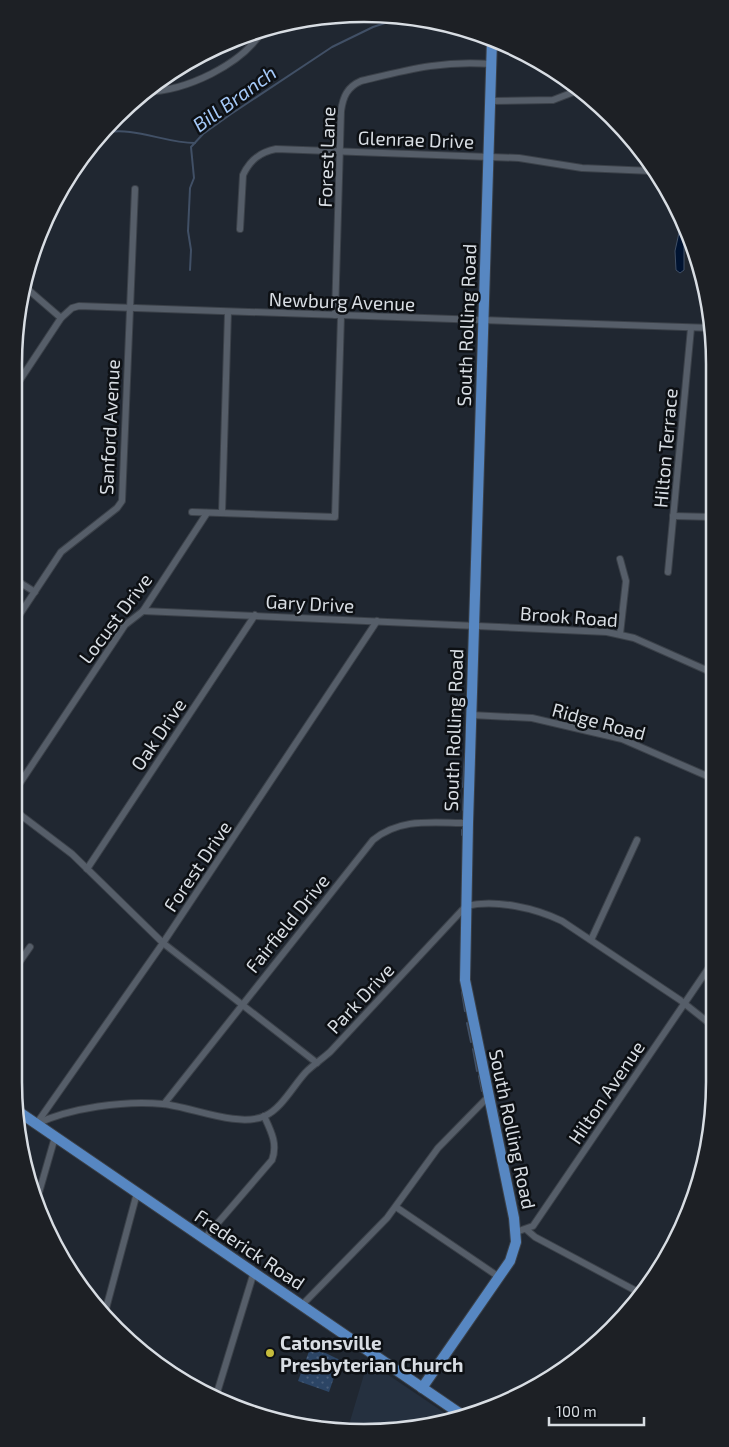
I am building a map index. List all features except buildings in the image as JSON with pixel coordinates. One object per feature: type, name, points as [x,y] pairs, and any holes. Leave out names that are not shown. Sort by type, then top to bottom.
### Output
[{"type":"main road","name":"South Rolling Road","points":[[422,1388],[515,1251],[516,1232],[467,993],[466,906],[468,823],[492,48]]},
{"type":"main road","name":"Frederick Road","points":[[24,1115],[457,1412]]},
{"type":"street","points":[[160,90],[176,88],[202,78],[250,48],[255,41]]},
{"type":"street","name":"Forest Lane","points":[[222,513],[334,517],[342,102],[349,89],[354,84],[429,65],[466,62],[491,64]]},
{"type":"street","points":[[490,101],[552,100],[572,92]]},
{"type":"street","name":"Glenrae Drive","points":[[240,229],[243,175],[246,168],[259,155],[276,149],[488,156],[519,158],[582,168],[647,171]]},
{"type":"street","name":"Sanford Avenue","points":[[22,612],[61,552],[117,508],[122,501],[135,189]]},
{"type":"street","points":[[30,292],[61,318]]},
{"type":"street","name":"Newburg Avenue","points":[[22,377],[61,318],[72,308],[80,306],[705,328]]},
{"type":"street","points":[[192,512],[222,513],[228,312]]},
{"type":"street","name":"Hilton Terrace","points":[[668,572],[691,328]]},
{"type":"street","name":"Locust Drive","points":[[22,780],[125,625],[143,611],[207,513]]},
{"type":"street","points":[[673,516],[706,517]]},
{"type":"street","points":[[620,559],[626,581],[620,634]]},
{"type":"street","points":[[22,584],[35,592]]},
{"type":"street","name":"Gary Drive","points":[[143,611],[475,625]]},
{"type":"street","name":"Oak Drive","points":[[87,869],[255,615]]},
{"type":"street","name":"Forest Drive","points":[[36,1124],[163,944],[377,621]]},
{"type":"street","name":"Brook Road","points":[[475,625],[620,634],[650,644],[706,670]]},
{"type":"street","name":"Ridge Road","points":[[471,715],[532,718],[622,739],[706,776]]},
{"type":"street","points":[[22,816],[54,839],[87,869],[163,944],[317,1063]]},
{"type":"street","name":"Fairfield Drive","points":[[164,1104],[365,849],[382,833],[404,824],[417,822],[468,823]]},
{"type":"street","points":[[591,940],[637,840]]},
{"type":"street","points":[[466,906],[510,906],[548,914],[591,940],[706,1021]]},
{"type":"street","name":"Park Drive","points":[[264,1116],[273,1111],[317,1063],[330,1052],[466,906]]},
{"type":"street","points":[[22,958],[30,947]]},
{"type":"street","name":"Hilton Avenue","points":[[527,1230],[533,1226],[706,971]]},
{"type":"street","points":[[302,1305],[396,1208],[438,1148],[488,1097]]},
{"type":"street","points":[[36,1124],[56,1115],[124,1105],[164,1104],[235,1118],[256,1119],[264,1116],[274,1138],[272,1160],[204,1239]]},
{"type":"street","points":[[40,1189],[55,1137]]},
{"type":"street","points":[[106,1307],[137,1193]]},
{"type":"street","points":[[396,1208],[499,1277]]},
{"type":"street","points":[[516,1232],[527,1230],[535,1237],[636,1291]]},
{"type":"street","points":[[218,1391],[254,1272]]},
{"type":"shaded area","points":[[679,232],[684,244],[684,270],[680,273],[676,270],[675,251]]},
{"type":"shaded area","points":[[311,1346],[340,1360],[329,1392],[298,1381]]},
{"type":"shaded area","points":[[368,1361],[447,1414],[409,1422],[349,1424]]},
{"type":"waterway","name":"Bill Branch","points":[[190,270],[191,250],[188,231],[190,188],[194,178],[191,147],[203,134],[231,114],[332,47],[385,23]]},
{"type":"waterway","points":[[115,131],[195,143]]},
{"type":"waterway","points":[[463,787],[465,754]]},
{"type":"waterway","points":[[463,810],[464,793]]},
{"type":"waterway","points":[[462,830],[462,835]]},
{"type":"waterway","points":[[462,992],[465,1011]]},
{"type":"waterway","points":[[467,1023],[471,1042]]},
{"type":"waterway","points":[[473,1049],[477,1071]]},
{"type":"waterway","points":[[479,1076],[482,1091]]},
{"type":"waterway","points":[[495,1103],[500,1124]]},
{"type":"place","name":"Catonsville Presbyterian Church","points":[[270,1353]]}]
